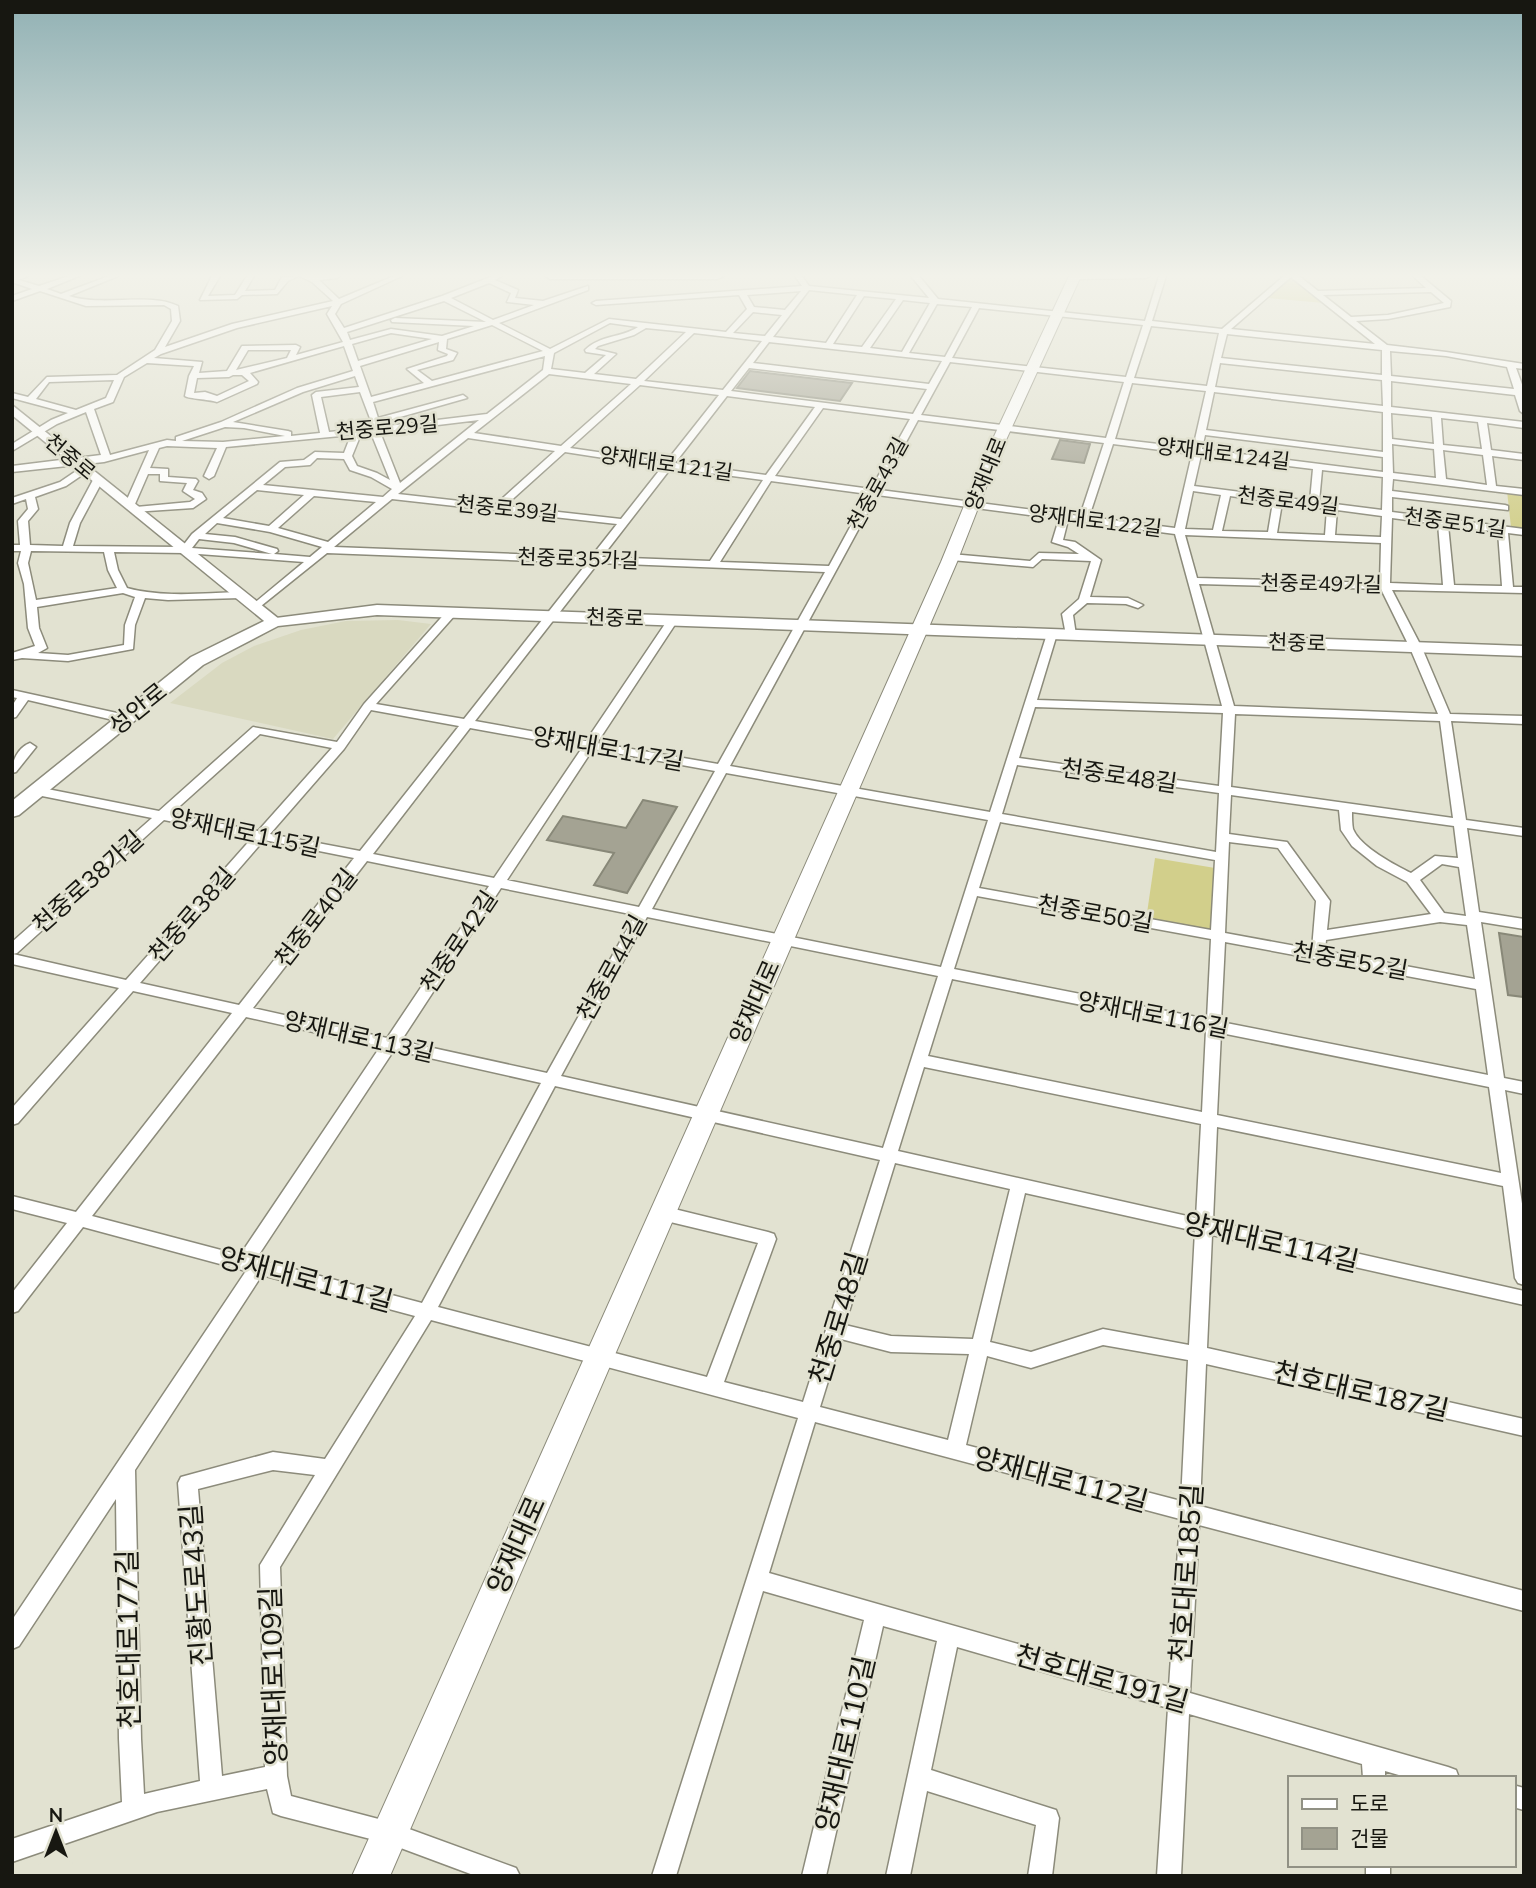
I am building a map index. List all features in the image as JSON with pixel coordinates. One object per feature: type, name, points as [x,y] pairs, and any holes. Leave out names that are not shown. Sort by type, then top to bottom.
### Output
[{"type":"main road","name":"양재대로","points":[[371,1876],[1035,364]]},
{"type":"main road","name":"천중로","points":[[274,622],[377,610],[1524,652]]},
{"type":"main road","name":"성안로","points":[[12,811],[197,661],[274,622]]},
{"type":"street","points":[[30,400],[47,380],[120,377],[140,364]]},
{"type":"street","points":[[198,364],[192,376],[189,396],[205,395],[217,399],[254,382],[244,372]]},
{"type":"street","points":[[229,375],[235,364]]},
{"type":"street","points":[[192,376],[229,375],[281,364]]},
{"type":"street","points":[[354,364],[375,425],[391,495]]},
{"type":"street","name":"천중로29길","points":[[12,469],[81,466],[167,443],[224,424],[300,390],[370,364]]},
{"type":"street","points":[[428,364],[411,369],[472,404]]},
{"type":"street","points":[[375,425],[447,389],[516,364]]},
{"type":"street","points":[[256,607],[467,435],[486,413],[547,371],[548,364]]},
{"type":"street","points":[[587,376],[601,364]]},
{"type":"street","points":[[563,449],[657,364]]},
{"type":"street","name":"천중로43길","points":[[799,626],[945,364]]},
{"type":"street","points":[[982,364],[1524,425]]},
{"type":"street","points":[[1084,519],[1136,364]]},
{"type":"street","points":[[1213,1026],[1229,710],[1179,532],[1216,364]]},
{"type":"street","points":[[1256,364],[1521,393]]},
{"type":"street","name":"천중로51길","points":[[1386,364],[1388,474],[1385,586],[1416,648]]},
{"type":"street","points":[[1504,364],[1524,367]]},
{"type":"street","points":[[552,616],[748,365],[932,387]]},
{"type":"street","points":[[1511,365],[1524,411]]},
{"type":"street","name":"양재대로124길","points":[[547,371],[1524,492]]},
{"type":"street","points":[[38,430],[110,400],[120,377]]},
{"type":"street","name":"천중로29길","points":[[325,434],[316,395],[362,389]]},
{"type":"street","points":[[367,401],[447,389]]},
{"type":"street","points":[[12,395],[77,413]]},
{"type":"street","points":[[769,478],[821,405]]},
{"type":"street","points":[[89,408],[106,455],[104,459]]},
{"type":"street","name":"천중로","points":[[12,409],[274,622]]},
{"type":"street","name":"천중로29길","points":[[167,443],[223,445],[486,413]]},
{"type":"street","points":[[1436,415],[1441,481]]},
{"type":"street","points":[[1482,421],[1492,488]]},
{"type":"street","name":"천중로29길","points":[[224,424],[302,436]]},
{"type":"street","name":"천중로","points":[[15,445],[38,430]]},
{"type":"street","points":[[358,430],[347,456],[353,468],[374,475],[391,495]]},
{"type":"street","points":[[1201,432],[1387,455]]},
{"type":"street","name":"양재대로121길","points":[[467,435],[668,465],[973,505]]},
{"type":"street","points":[[1387,441],[1524,457]]},
{"type":"street","points":[[209,477],[223,445]]},
{"type":"street","points":[[146,471],[165,471],[163,479],[192,481],[188,491],[199,495],[201,499],[193,505],[133,507],[155,446]]},
{"type":"street","name":"양재대로121길","points":[[497,508],[563,449]]},
{"type":"street","points":[[186,550],[196,536],[284,464],[307,463],[315,455],[347,456]]},
{"type":"street","points":[[63,484],[81,466]]},
{"type":"street","points":[[1314,504],[1318,466]]},
{"type":"street","name":"양재대로121길","points":[[713,564],[769,478]]},
{"type":"street","points":[[12,501],[63,484],[98,480]]},
{"type":"street","points":[[66,548],[75,523],[98,480]]},
{"type":"street","name":"천중로39길","points":[[256,487],[391,495],[624,522]]},
{"type":"street","name":"천중로49길","points":[[1189,488],[1387,513]]},
{"type":"street","points":[[1503,489],[1507,590]]},
{"type":"street","points":[[271,529],[313,492]]},
{"type":"street","points":[[1217,533],[1226,493]]},
{"type":"street","name":"천중로51길","points":[[1387,493],[1505,508]]},
{"type":"street","points":[[18,656],[41,648],[34,636],[33,604],[28,573],[23,563],[23,521],[33,509],[30,496]]},
{"type":"street","points":[[1272,536],[1278,499]]},
{"type":"street","name":"양재대로122길","points":[[973,505],[1179,532],[1386,540]]},
{"type":"street","points":[[1330,538],[1332,506]]},
{"type":"street","name":"천중로51길","points":[[1387,513],[1524,532]]},
{"type":"street","points":[[1064,517],[1057,542],[1071,544],[1096,560],[1084,600],[1067,614],[1071,635]]},
{"type":"street","name":"천중로35가길","points":[[216,520],[271,529],[327,548],[831,569]]},
{"type":"street","points":[[1443,521],[1449,588]]},
{"type":"street","points":[[196,536],[235,540],[298,559]]},
{"type":"street","points":[[12,548],[186,550],[313,560]]},
{"type":"street","points":[[109,550],[122,590]]},
{"type":"street","points":[[951,557],[1033,564],[1039,556],[1091,557]]},
{"type":"street","points":[[12,575],[28,573]]},
{"type":"street","name":"천중로49가길","points":[[1194,582],[1524,590]]},
{"type":"street","points":[[33,604],[122,590],[141,596],[242,595]]},
{"type":"street","points":[[18,656],[68,658],[129,647],[130,625],[141,596]]},
{"type":"street","points":[[1084,600],[1128,601],[1138,605]]},
{"type":"street","name":"천중로38길","points":[[12,1119],[340,746],[368,706],[452,612]]},
{"type":"street","name":"천중로40길","points":[[12,1306],[552,616]]},
{"type":"street","name":"천중로42길","points":[[251,1265],[392,1044],[673,620]]},
{"type":"street","name":"천중로44길","points":[[427,1311],[799,626]]},
{"type":"street","name":"천중로48길","points":[[664,1876],[1052,634]]},
{"type":"street","points":[[1416,648],[1445,717],[1524,1278]]},
{"type":"street","points":[[12,715],[18,694],[126,719]]},
{"type":"street","points":[[1031,703],[1524,720]]},
{"type":"street","name":"양재대로117길","points":[[368,706],[848,791]]},
{"type":"street","name":"천중로38가길","points":[[12,950],[257,730],[340,746]]},
{"type":"street","points":[[12,769],[30,747]]},
{"type":"street","name":"천중로48길","points":[[1014,761],[1225,791]]},
{"type":"street","name":"양재대로115길","points":[[37,791],[781,941]]},
{"type":"street","points":[[848,791],[1221,857]]},
{"type":"street","points":[[1225,791],[1524,832]]},
{"type":"street","points":[[1345,807],[1347,830],[1357,843],[1382,863],[1412,879],[1440,917]]},
{"type":"street","points":[[1222,836],[1282,845],[1323,901],[1318,955]]},
{"type":"street","points":[[1412,879],[1440,859],[1466,864]]},
{"type":"street","name":"천중로50길","points":[[973,891],[1217,936]]},
{"type":"street","name":"천중로52길","points":[[1320,936],[1440,917],[1524,924]]},
{"type":"street","name":"천중로52길","points":[[1217,936],[1483,985]]},
{"type":"street","name":"양재대로116길","points":[[781,941],[1524,1088]]},
{"type":"street","name":"양재대로113길","points":[[12,959],[705,1115]]},
{"type":"street","name":"천호대로185길","points":[[1169,1876],[1177,1700],[1190,1513],[1213,1026]]},
{"type":"street","points":[[919,1060],[1510,1181]]},
{"type":"street","name":"양재대로114길","points":[[705,1115],[1524,1298]]},
{"type":"street","points":[[955,1450],[1019,1185]]},
{"type":"street","name":"양재대로111길","points":[[12,1202],[599,1356]]},
{"type":"street","points":[[662,1213],[768,1239],[713,1386]]},
{"type":"street","name":"천호대로177길","points":[[12,1639],[125,1469],[251,1265]]},
{"type":"street","name":"양재대로109길","points":[[390,1833],[281,1805],[276,1776],[270,1565],[427,1311]]},
{"type":"street","points":[[835,1330],[891,1344],[980,1347],[1031,1360],[1103,1337],[1197,1354]]},
{"type":"street","name":"천호대로187길","points":[[1197,1354],[1524,1428]]},
{"type":"street","name":"양재대로112길","points":[[599,1356],[1524,1601]]},
{"type":"street","name":"진황도로43길","points":[[212,1790],[188,1483],[274,1461],[330,1468]]},
{"type":"street","name":"천호대로177길","points":[[125,1469],[130,1739],[134,1809]]},
{"type":"street","name":"천호대로191길","points":[[757,1579],[1177,1700],[1374,1767],[1435,1776]]},
{"type":"street","name":"양재대로110길","points":[[814,1876],[876,1613]]},
{"type":"street","points":[[898,1876],[949,1634]]},
{"type":"street","points":[[12,1851],[134,1809],[276,1776]]},
{"type":"street","points":[[919,1777],[1048,1818],[1040,1876]]},
{"type":"street","points":[[390,1833],[508,1876]]},
{"type":"shaded area","points":[[1507,491],[1524,494],[1524,529],[1511,527]]},
{"type":"shaded area","points":[[398,620],[431,624],[333,739],[170,703],[222,663],[254,646],[301,630],[346,621]]},
{"type":"shaded area","points":[[1155,858],[1215,868],[1213,932],[1146,920]]},
{"type":"building","points":[[750,371],[852,383],[840,401],[737,388]]},
{"type":"building","points":[[1060,440],[1090,444],[1084,463],[1052,459]]},
{"type":"building","points":[[643,800],[677,807],[627,893],[594,885],[614,853],[547,840],[563,816],[626,828]]},
{"type":"building","points":[[1499,933],[1524,937],[1524,997],[1508,995]]}]
